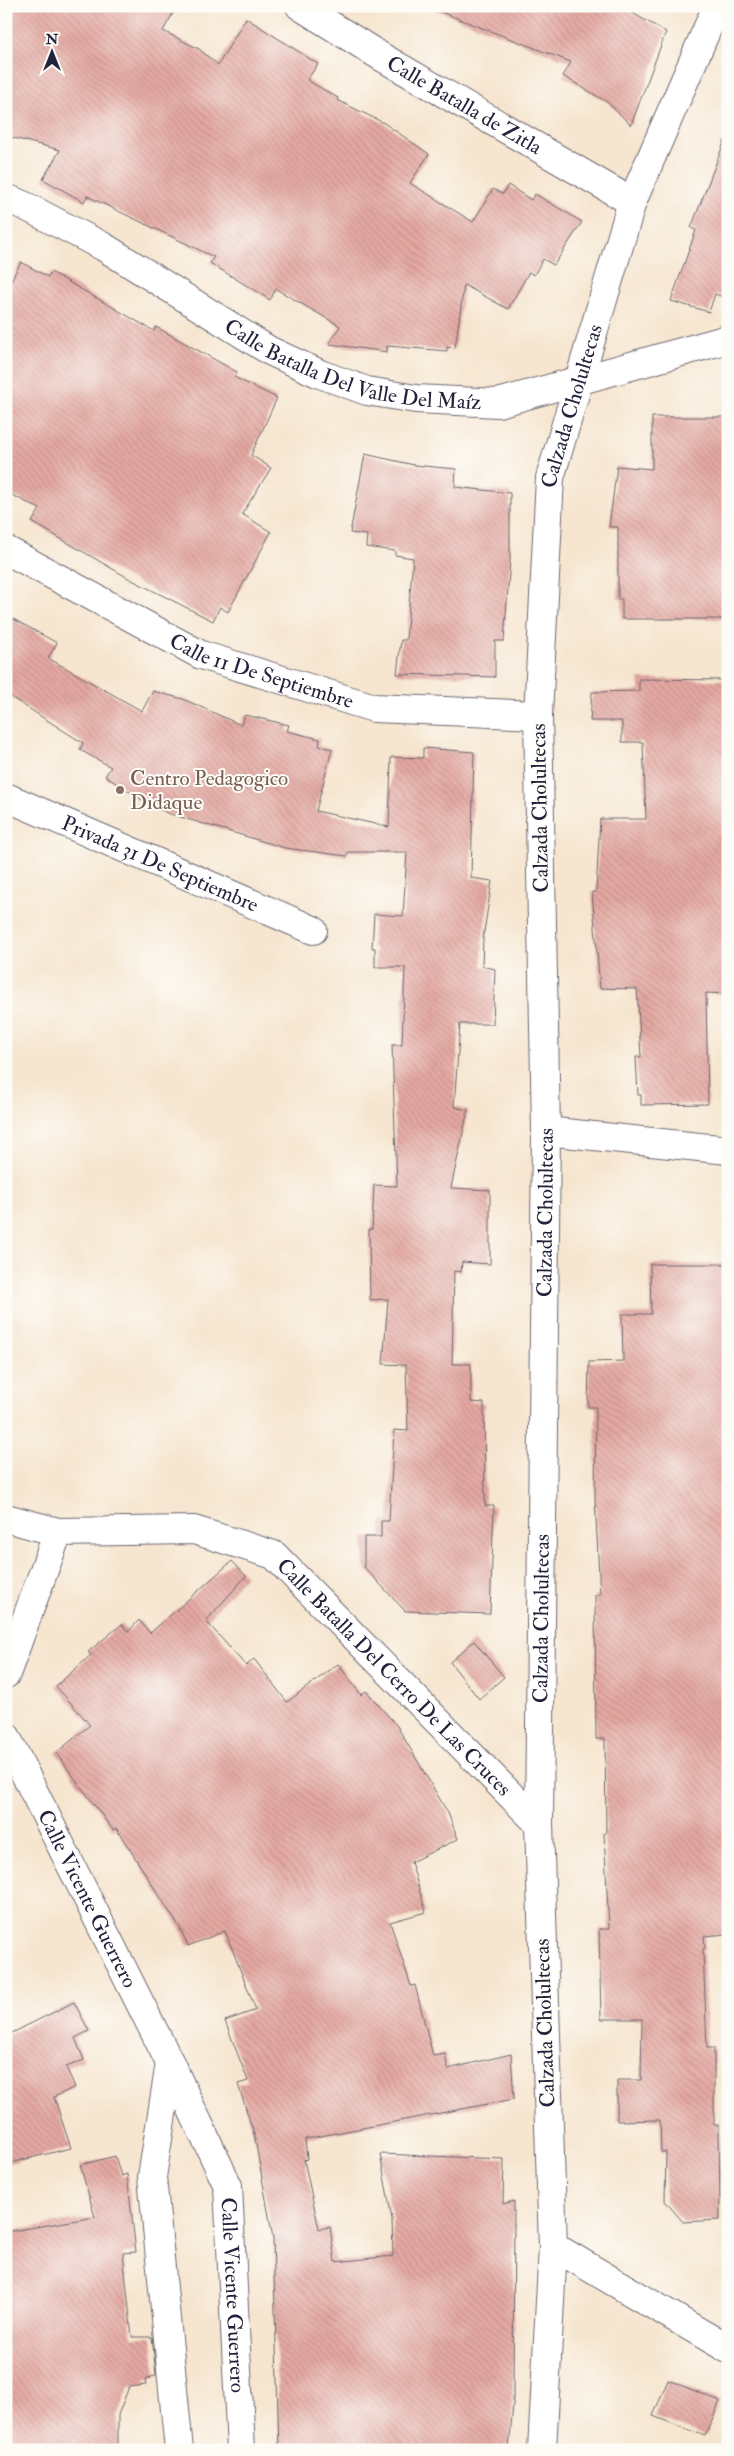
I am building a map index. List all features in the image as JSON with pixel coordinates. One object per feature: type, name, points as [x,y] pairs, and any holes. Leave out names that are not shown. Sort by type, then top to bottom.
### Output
[{"type":"street","name":"Calle Batalla de Zitla","points":[[300,6],[380,56],[632,202]]},
{"type":"street","name":"Calzada Cholultecas","points":[[542,2450],[553,2246],[539,1824],[546,1131],[538,715],[550,478],[632,202],[716,6]]},
{"type":"street","name":"Calle Batalla Del Valle Del Maíz","points":[[6,198],[104,247],[270,351],[320,374],[366,391],[416,399],[498,403],[728,339]]},
{"type":"street","name":"Calle 11 De Septiembre","points":[[6,550],[200,655],[374,708],[538,715]]},
{"type":"street","name":"Privada 31 De Septiembre","points":[[6,798],[313,930]]},
{"type":"street","points":[[546,1131],[728,1150]]},
{"type":"street","name":"Calle Batalla Del Cerro De Las Cruces","points":[[6,1518],[58,1532],[194,1530],[274,1555],[539,1824]]},
{"type":"street","points":[[6,1674],[58,1532]]},
{"type":"street","name":"Calle Vicente Guerrero","points":[[6,1736],[170,2063],[228,2186],[241,2450]]},
{"type":"street","points":[[170,2063],[152,2177],[179,2450]]},
{"type":"street","points":[[553,2246],[728,2349]]},
{"type":"building","points":[[6,6],[177,6],[163,31],[199,49],[218,65],[246,18],[318,64],[307,80],[338,98],[337,100],[384,123],[429,154],[410,183],[473,222],[493,189],[503,194],[508,185],[531,200],[535,194],[582,222],[554,265],[543,259],[534,275],[529,272],[508,309],[464,285],[455,348],[447,347],[447,351],[387,346],[387,352],[329,344],[340,326],[276,289],[270,300],[210,263],[214,257],[87,196],[84,202],[43,179],[60,150],[6,136]]},
{"type":"building","points":[[433,6],[620,6],[666,32],[631,125],[607,102],[563,76],[571,62],[433,9]]},
{"type":"building","points":[[725,140],[728,140],[728,299],[715,294],[709,312],[671,301],[696,230],[691,228]]},
{"type":"building","points":[[21,262],[48,277],[51,272],[154,331],[156,327],[237,372],[234,377],[277,398],[251,455],[271,468],[242,514],[271,532],[228,612],[220,607],[213,621],[130,579],[32,522],[40,509],[6,492],[6,290]]},
{"type":"building","points":[[652,417],[728,417],[728,619],[622,619],[622,599],[618,599],[618,527],[609,527],[617,466],[652,469]]},
{"type":"building","points":[[365,454],[414,465],[456,469],[455,487],[510,493],[510,560],[504,641],[495,641],[495,677],[397,674],[401,640],[406,640],[413,558],[395,555],[395,551],[366,547],[367,535],[350,533]]},
{"type":"building","points":[[6,615],[57,643],[48,658],[142,711],[153,691],[183,699],[241,725],[245,715],[289,725],[287,731],[320,739],[319,746],[332,749],[316,811],[389,827],[391,757],[423,758],[423,748],[474,752],[471,878],[492,881],[483,938],[482,966],[495,969],[493,1024],[460,1024],[454,1107],[468,1110],[451,1188],[490,1190],[490,1264],[462,1262],[461,1272],[454,1271],[452,1364],[471,1364],[471,1402],[484,1403],[485,1506],[494,1506],[490,1614],[405,1611],[364,1567],[364,1537],[381,1537],[381,1521],[389,1521],[394,1430],[408,1431],[406,1365],[383,1364],[388,1299],[370,1300],[369,1229],[372,1229],[374,1185],[397,1186],[392,1045],[402,1045],[405,967],[375,967],[375,948],[372,948],[374,914],[403,916],[407,852],[348,852],[347,856],[285,848],[167,813],[145,802],[105,776],[111,767],[80,750],[83,743],[6,694]]},
{"type":"building","points":[[639,679],[728,680],[728,994],[706,993],[708,1104],[641,1105],[641,1095],[638,1095],[636,1057],[641,1057],[637,989],[600,988],[592,892],[596,892],[600,819],[646,819],[643,742],[622,742],[622,721],[590,721],[592,692],[639,691]]},
{"type":"building","points":[[650,1264],[728,1264],[728,1934],[704,1936],[705,1948],[703,1949],[707,2048],[714,2048],[714,2125],[719,2125],[720,2220],[683,2222],[665,2201],[666,2152],[661,2152],[660,2120],[617,2121],[617,2080],[641,2080],[642,2019],[601,2019],[599,1929],[609,1929],[604,1833],[606,1833],[605,1739],[596,1739],[595,1595],[600,1595],[595,1499],[596,1407],[588,1407],[589,1362],[623,1361],[622,1314],[651,1314]]},
{"type":"building","points":[[232,1561],[246,1576],[206,1621],[246,1666],[254,1659],[287,1702],[338,1664],[361,1695],[366,1691],[397,1726],[448,1813],[458,1839],[411,1862],[426,1912],[390,1922],[411,1986],[415,1985],[433,2056],[445,2054],[448,2069],[511,2054],[514,2099],[305,2139],[307,2159],[304,2160],[319,2229],[330,2227],[335,2262],[393,2256],[392,2219],[380,2154],[504,2159],[503,2204],[514,2201],[513,2404],[509,2450],[279,2450],[273,2238],[254,2134],[238,2084],[248,2081],[225,2021],[256,2010],[225,1931],[188,1946],[180,1928],[116,1828],[113,1830],[56,1753],[90,1725],[56,1686],[91,1655],[88,1652],[122,1624],[128,1632],[139,1620],[150,1633]]},
{"type":"building","points":[[474,1641],[504,1677],[479,1699],[450,1662]]},
{"type":"building","points":[[74,2002],[89,2031],[75,2038],[84,2060],[66,2067],[75,2087],[54,2097],[71,2148],[6,2164],[6,2036]]},
{"type":"building","points":[[115,2156],[121,2176],[127,2174],[136,2252],[123,2253],[132,2337],[152,2337],[156,2375],[145,2380],[146,2385],[129,2387],[118,2415],[118,2450],[6,2450],[6,2232],[95,2217],[80,2165]]},
{"type":"building","points":[[668,2380],[720,2401],[705,2436],[653,2416]]},
{"type":"place","name":"Centro Pedagogico Didaque","points":[[120,790]]}]
